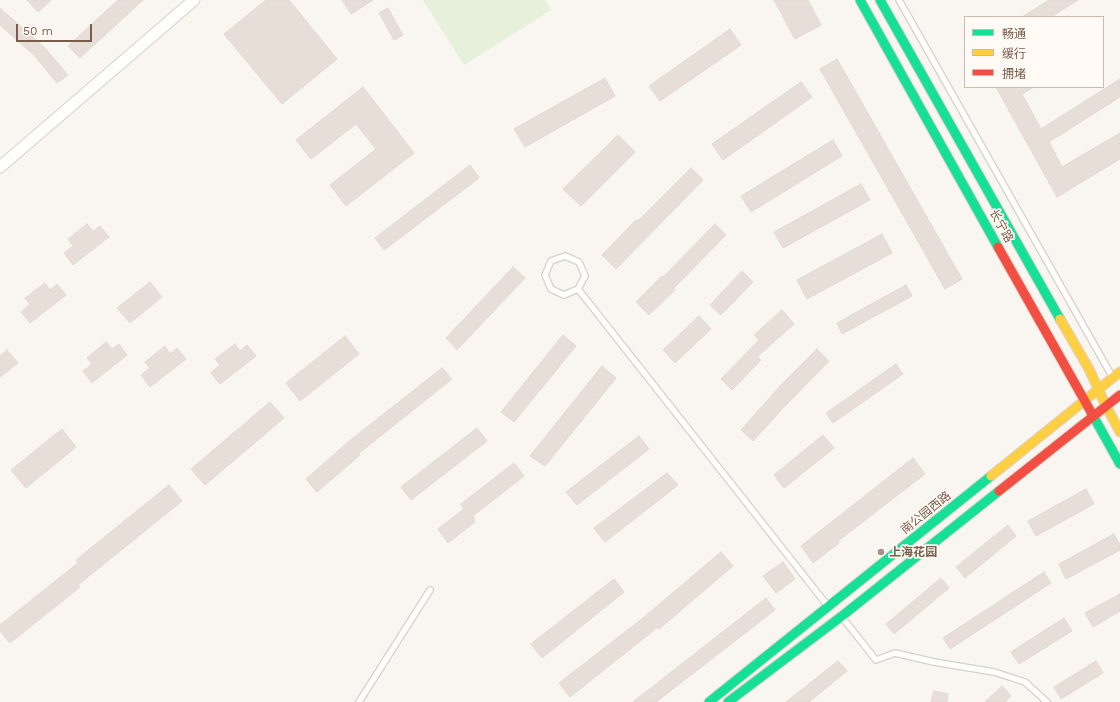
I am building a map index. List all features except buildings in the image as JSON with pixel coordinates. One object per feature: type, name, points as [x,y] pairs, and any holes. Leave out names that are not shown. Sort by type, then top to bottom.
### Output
[{"type":"main road","name":"长宁路","points":[[860,0],[1120,464]]},
{"type":"main road","name":"长宁路","points":[[880,0],[1089,369],[1120,432]]},
{"type":"main road","name":"南公园西路","points":[[709,702],[1116,375]]},
{"type":"main road","points":[[728,702],[842,616],[1120,395]]},
{"type":"street","points":[[0,167],[194,0]]},
{"type":"lane","points":[[899,0],[1116,375]]},
{"type":"lane","points":[[565,256],[579,262],[584,276],[578,289],[564,295],[551,289],[545,275],[551,261],[565,256]]},
{"type":"lane","points":[[578,289],[829,607]]},
{"type":"lane","points":[[360,702],[430,590]]},
{"type":"lane","points":[[842,616],[876,660],[895,653],[934,662],[994,672],[1025,682],[1047,702]]},
{"type":"green space","points":[[423,0],[545,0],[551,10],[464,65]]},
{"type":"traffic: fast","points":[[860,0],[998,247]]},
{"type":"traffic: fast","points":[[880,0],[1060,319]]},
{"type":"traffic: fast","points":[[1091,412],[1120,464]]},
{"type":"traffic: fast","points":[[709,702],[991,476]]},
{"type":"traffic: fast","points":[[728,702],[842,616],[999,491]]},
{"type":"traffic: slow","points":[[1060,319],[1089,369],[1120,432]]},
{"type":"traffic: slow","points":[[991,476],[1120,372]]},
{"type":"traffic: jam","points":[[998,247],[1091,412]]},
{"type":"traffic: jam","points":[[999,491],[1120,395]]},
{"type":"place","name":"上海花园","points":[[881,552]]}]
